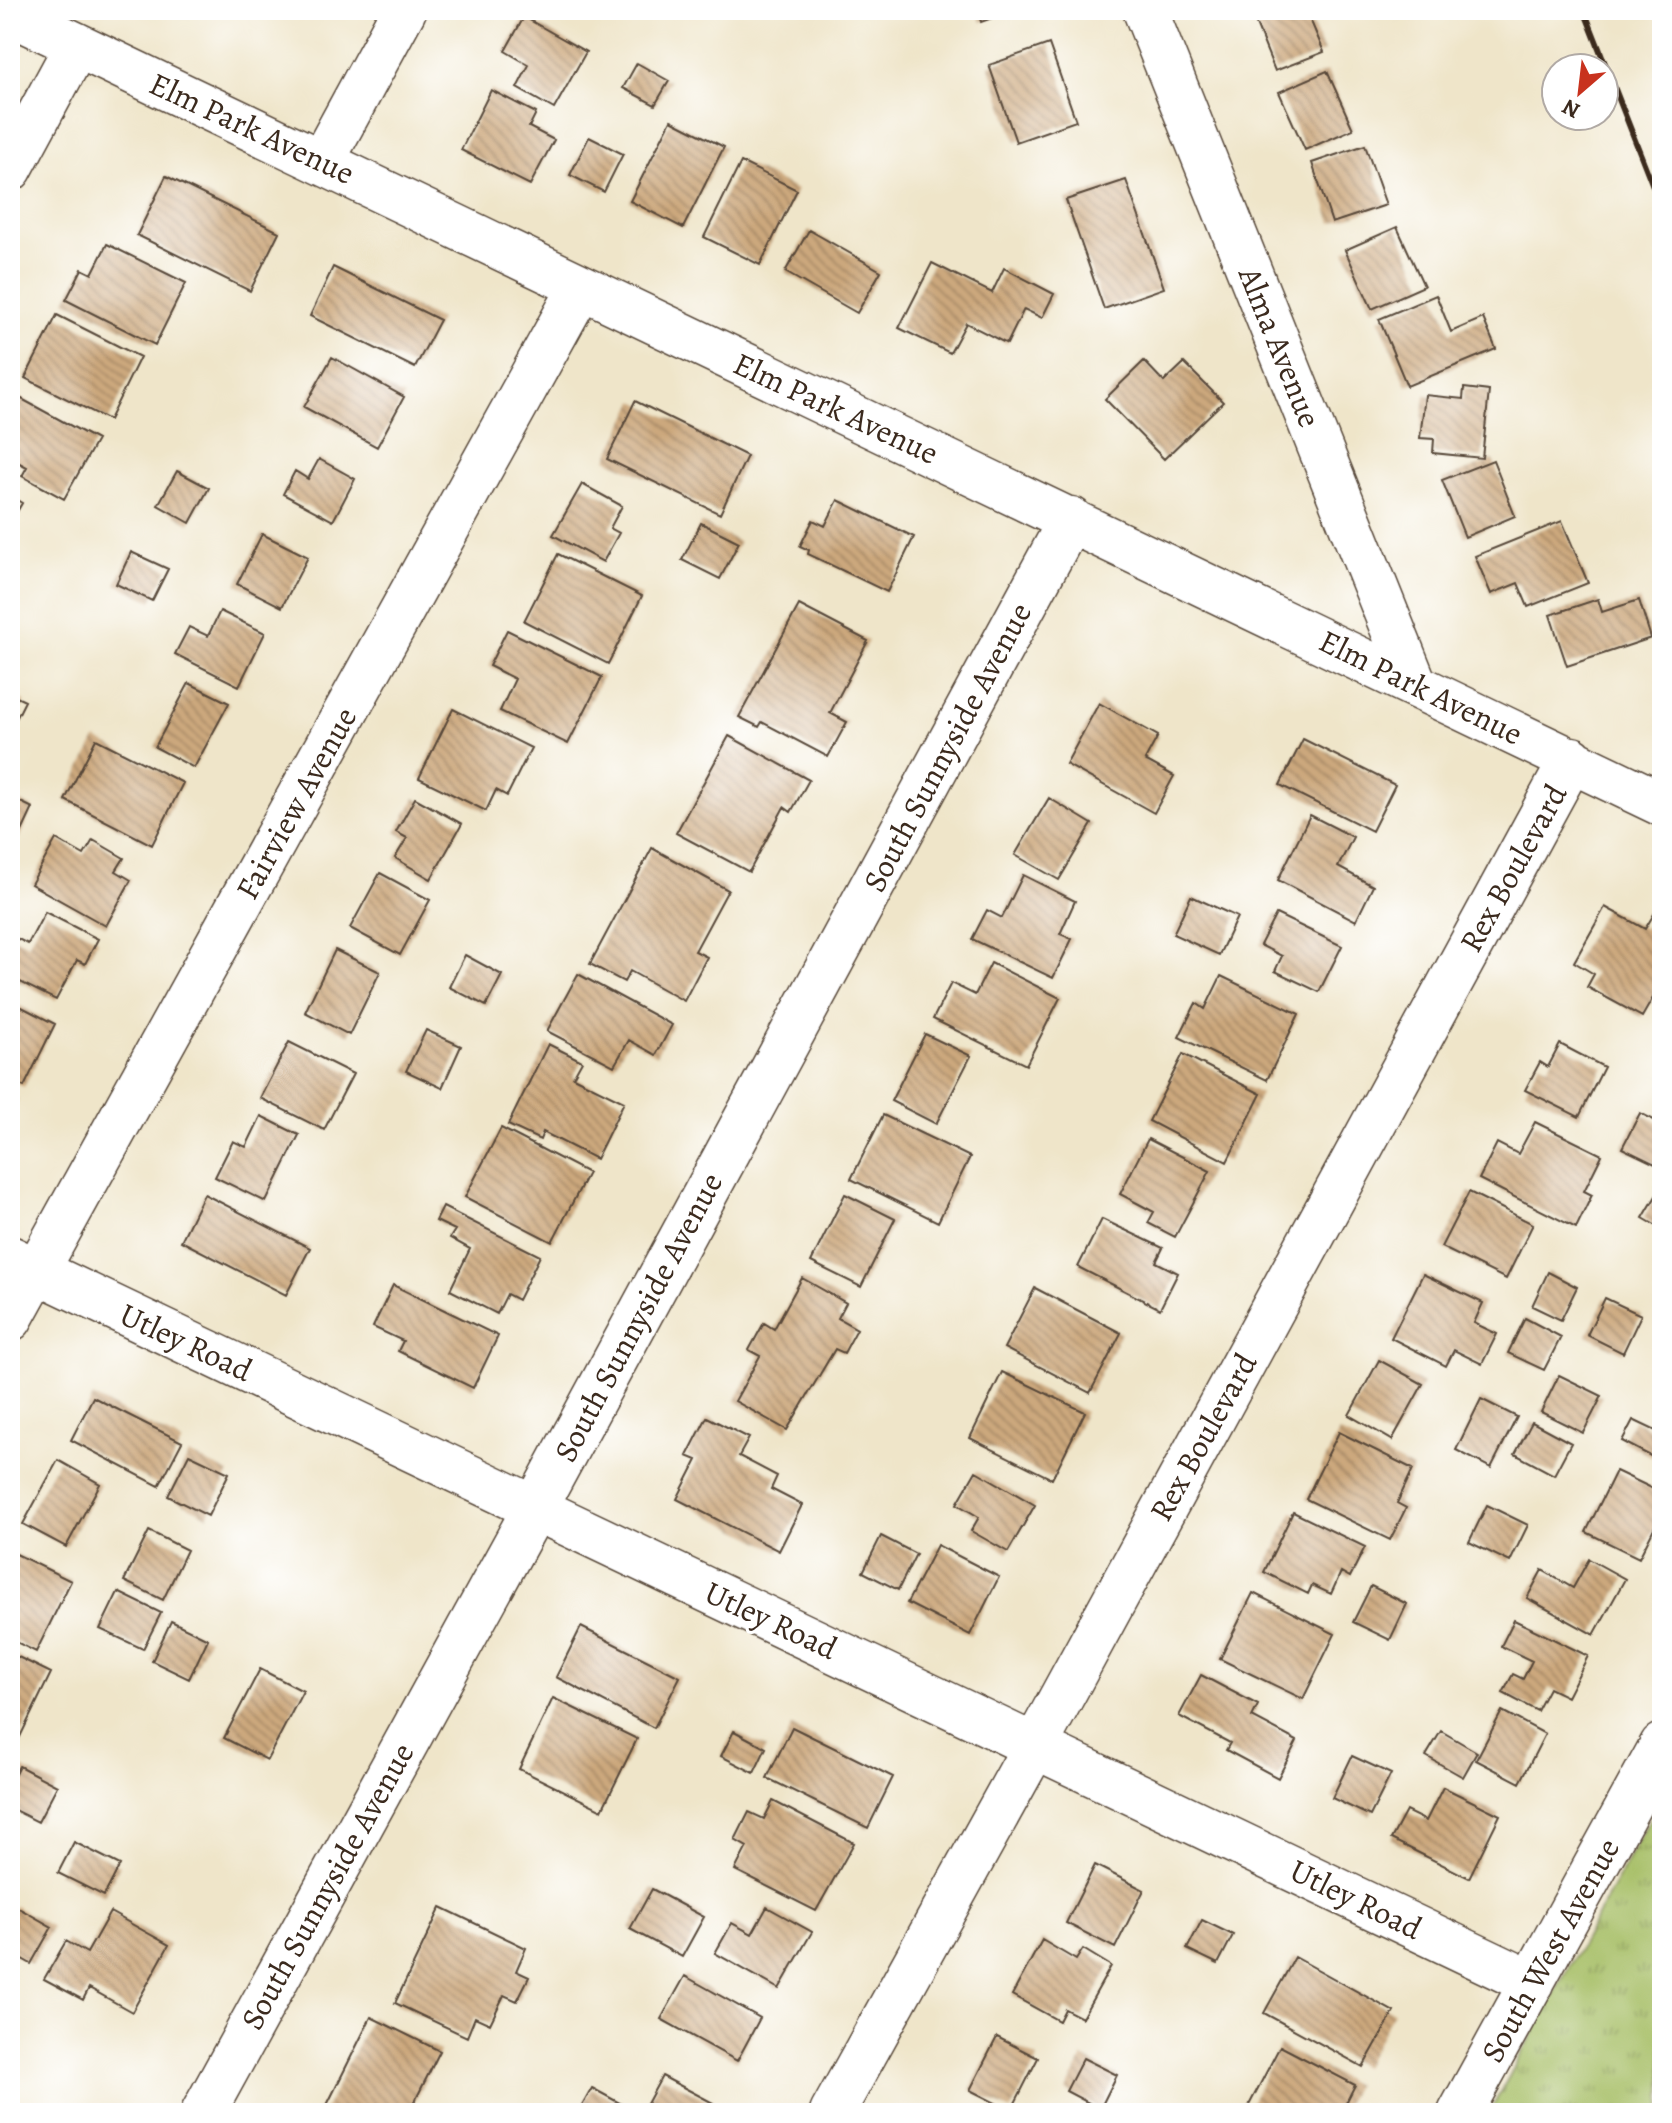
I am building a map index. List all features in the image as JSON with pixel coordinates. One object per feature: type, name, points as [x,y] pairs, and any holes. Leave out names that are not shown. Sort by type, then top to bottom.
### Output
[{"type":"street","points":[[322,161],[404,10]]},
{"type":"street","name":"Alma Avenue","points":[[1145,10],[1415,685]]},
{"type":"street","name":"Elm Park Avenue","points":[[10,13],[1662,804]]},
{"type":"street","points":[[10,169],[77,45]]},
{"type":"street","name":"Fairview Avenue","points":[[10,1319],[23,1264],[581,287]]},
{"type":"street","name":"South Sunnyside Avenue","points":[[203,2113],[1071,519]]},
{"type":"street","name":"Rex Boulevard","points":[[832,2113],[1572,759]]},
{"type":"street","name":"Utley Road","points":[[23,1264],[1532,1983]]},
{"type":"street","name":"South West Avenue","points":[[1460,2113],[1662,1745]]},
{"type":"green space","points":[[1662,1797],[1662,2113],[1489,2113]]},
{"type":"building","points":[[257,10],[276,10],[272,18]]},
{"type":"building","points":[[565,10],[586,10],[581,19]]},
{"type":"building","points":[[977,10],[1014,10],[981,22]]},
{"type":"building","points":[[1288,10],[1292,18],[1307,12],[1324,52],[1275,71],[1251,12]]},
{"type":"building","points":[[524,17],[586,52],[554,109],[517,88],[529,65],[505,51]]},
{"type":"building","points":[[1049,44],[1076,121],[1016,142],[989,65]]},
{"type":"building","points":[[637,63],[669,81],[655,105],[623,88]]},
{"type":"building","points":[[1327,71],[1353,129],[1305,150],[1279,92]]},
{"type":"building","points":[[491,90],[536,113],[529,127],[554,140],[530,185],[461,150]]},
{"type":"building","points":[[671,120],[724,147],[683,228],[630,201]]},
{"type":"building","points":[[589,137],[623,154],[604,192],[570,175]]},
{"type":"building","points":[[1365,145],[1386,205],[1332,223],[1312,163]]},
{"type":"building","points":[[741,162],[797,190],[760,265],[704,237]]},
{"type":"building","points":[[166,176],[279,232],[250,291],[137,235]]},
{"type":"building","points":[[1126,180],[1164,288],[1104,309],[1066,200]]},
{"type":"building","points":[[1397,227],[1424,286],[1372,309],[1345,250]]},
{"type":"building","points":[[809,230],[881,271],[857,313],[785,272]]},
{"type":"building","points":[[107,244],[186,283],[155,345],[66,300],[82,269],[92,274]]},
{"type":"building","points":[[932,263],[992,293],[1004,268],[1054,294],[1042,318],[1024,309],[1007,344],[966,323],[950,353],[899,328]]},
{"type":"building","points":[[333,267],[440,320],[415,368],[310,316]]},
{"type":"building","points":[[1436,295],[1451,332],[1483,318],[1496,349],[1407,386],[1379,319]]},
{"type":"building","points":[[57,315],[140,357],[109,420],[25,378]]},
{"type":"building","points":[[332,357],[404,397],[377,447],[304,407]]},
{"type":"building","points":[[1144,361],[1164,382],[1184,363],[1223,402],[1164,459],[1105,399]]},
{"type":"building","points":[[1464,388],[1489,391],[1482,458],[1433,453],[1434,439],[1420,438],[1425,395],[1463,399]]},
{"type":"building","points":[[18,397],[97,440],[64,499],[22,476],[27,467],[10,458],[10,412]]},
{"type":"building","points":[[635,401],[747,456],[720,514],[607,459]]},
{"type":"building","points":[[319,459],[355,479],[333,521],[283,494],[295,471],[308,479]]},
{"type":"building","points":[[1493,460],[1515,516],[1465,537],[1442,480]]},
{"type":"building","points":[[177,471],[209,488],[190,523],[158,505]]},
{"type":"building","points":[[582,484],[622,506],[610,528],[619,533],[603,562],[553,535]]},
{"type":"building","points":[[10,496],[22,503],[10,524]]},
{"type":"building","points":[[838,500],[914,537],[887,592],[808,554],[809,550],[800,546],[813,520],[825,526]]},
{"type":"building","points":[[1562,521],[1588,583],[1528,607],[1518,583],[1491,594],[1475,556]]},
{"type":"building","points":[[701,523],[739,542],[720,579],[682,560]]},
{"type":"building","points":[[262,534],[308,557],[282,607],[237,584]]},
{"type":"building","points":[[131,552],[168,569],[152,601],[116,584]]},
{"type":"building","points":[[558,554],[642,596],[608,664],[524,621]]},
{"type":"building","points":[[1598,599],[1602,612],[1639,600],[1651,638],[1567,666],[1550,615]]},
{"type":"building","points":[[799,605],[868,641],[830,713],[847,722],[828,757],[762,722],[759,727],[739,717]]},
{"type":"building","points":[[220,611],[265,633],[239,686],[175,654],[189,627],[208,636]]},
{"type":"building","points":[[507,630],[602,677],[568,744],[500,711],[515,679],[489,666]]},
{"type":"building","points":[[189,683],[229,703],[194,768],[155,747]]},
{"type":"building","points":[[10,694],[25,701],[10,731]]},
{"type":"building","points":[[1099,703],[1158,736],[1145,760],[1174,776],[1154,813],[1066,764]]},
{"type":"building","points":[[453,709],[531,748],[507,796],[496,790],[486,811],[419,778]]},
{"type":"building","points":[[729,736],[809,780],[791,812],[784,807],[749,872],[676,833]]},
{"type":"building","points":[[96,739],[183,783],[152,845],[65,800]]},
{"type":"building","points":[[1303,739],[1395,785],[1372,831],[1280,785]]},
{"type":"building","points":[[10,797],[33,808],[19,838],[10,834]]},
{"type":"building","points":[[415,798],[462,824],[431,879],[395,858],[407,838],[396,832]]},
{"type":"building","points":[[1049,798],[1092,824],[1059,880],[1015,855]]},
{"type":"building","points":[[1310,815],[1353,837],[1338,867],[1373,886],[1356,921],[1278,880]]},
{"type":"building","points":[[56,839],[84,855],[93,840],[124,858],[116,871],[131,880],[106,926],[31,884]]},
{"type":"building","points":[[652,848],[728,890],[695,951],[707,957],[684,1001],[630,971],[624,982],[590,964]]},
{"type":"building","points":[[380,873],[430,900],[400,955],[350,928]]},
{"type":"building","points":[[1023,875],[1075,901],[1060,934],[1072,939],[1053,978],[972,939],[987,910],[1002,918]]},
{"type":"building","points":[[1191,896],[1237,917],[1219,955],[1173,934]]},
{"type":"building","points":[[1605,907],[1645,929],[1657,909],[1662,912],[1662,982],[1642,1017],[1587,987],[1594,974],[1574,962]]},
{"type":"building","points":[[45,912],[98,939],[85,964],[77,960],[56,1000],[10,977],[10,935],[28,944]]},
{"type":"building","points":[[1276,914],[1342,946],[1319,992],[1275,971],[1282,956],[1260,945]]},
{"type":"building","points":[[335,950],[380,972],[349,1035],[305,1012]]},
{"type":"building","points":[[465,955],[502,975],[486,1006],[449,987]]},
{"type":"building","points":[[991,963],[1060,998],[1026,1065],[933,1019],[951,983],[975,995]]},
{"type":"building","points":[[578,974],[672,1025],[656,1055],[629,1040],[614,1066],[547,1031]]},
{"type":"building","points":[[1221,976],[1299,1014],[1267,1080],[1179,1037],[1196,1003],[1205,1009]]},
{"type":"building","points":[[10,1001],[55,1024],[24,1087],[10,1080]]},
{"type":"building","points":[[426,1030],[461,1046],[442,1088],[406,1071]]},
{"type":"building","points":[[925,1034],[971,1056],[936,1124],[891,1101]]},
{"type":"building","points":[[289,1042],[353,1074],[324,1130],[260,1098]]},
{"type":"building","points":[[548,1044],[582,1061],[573,1077],[624,1102],[596,1159],[543,1132],[540,1140],[508,1125]]},
{"type":"building","points":[[1560,1044],[1604,1067],[1579,1117],[1525,1090],[1540,1062],[1548,1067]]},
{"type":"building","points":[[1183,1054],[1261,1094],[1227,1162],[1149,1121]]},
{"type":"building","points":[[10,1095],[18,1099],[10,1115]]},
{"type":"building","points":[[1640,1113],[1662,1124],[1662,1150],[1655,1164],[1622,1148]]},
{"type":"building","points":[[883,1115],[970,1157],[938,1222],[851,1179]]},
{"type":"building","points":[[261,1116],[299,1135],[266,1202],[215,1177],[233,1141],[246,1147]]},
{"type":"building","points":[[1535,1122],[1602,1155],[1584,1191],[1592,1195],[1576,1228],[1479,1179],[1497,1143],[1518,1154]]},
{"type":"building","points":[[501,1128],[588,1173],[552,1242],[465,1197]]},
{"type":"building","points":[[1148,1139],[1210,1171],[1175,1237],[1148,1223],[1154,1212],[1120,1194]]},
{"type":"building","points":[[1662,1186],[1662,1229],[1643,1218]]},
{"type":"building","points":[[1469,1192],[1533,1224],[1506,1279],[1441,1247]]},
{"type":"building","points":[[204,1194],[310,1248],[286,1295],[181,1241]]},
{"type":"building","points":[[845,1194],[895,1219],[861,1287],[811,1262]]},
{"type":"building","points":[[443,1207],[540,1256],[518,1300],[507,1294],[497,1314],[450,1290],[470,1249],[450,1238],[455,1230],[436,1221]]},
{"type":"building","points":[[1102,1219],[1163,1248],[1156,1262],[1178,1273],[1160,1309],[1078,1267]]},
{"type":"building","points":[[1548,1272],[1577,1287],[1561,1320],[1532,1306]]},
{"type":"building","points":[[1423,1274],[1483,1303],[1474,1323],[1497,1334],[1482,1364],[1454,1350],[1446,1366],[1391,1338]]},
{"type":"building","points":[[802,1278],[846,1303],[838,1318],[857,1329],[844,1353],[835,1349],[787,1430],[735,1401],[760,1356],[749,1350],[764,1323],[774,1329]]},
{"type":"building","points":[[393,1285],[498,1336],[473,1388],[398,1351],[403,1341],[373,1327]]},
{"type":"building","points":[[1035,1288],[1121,1333],[1090,1393],[1004,1348]]},
{"type":"building","points":[[1605,1298],[1641,1315],[1623,1353],[1587,1335]]},
{"type":"building","points":[[1525,1318],[1561,1337],[1544,1370],[1508,1353]]},
{"type":"building","points":[[1379,1360],[1423,1384],[1392,1440],[1349,1415]]},
{"type":"building","points":[[1002,1372],[1085,1412],[1052,1479],[970,1438]]},
{"type":"building","points":[[1559,1375],[1602,1396],[1583,1433],[1541,1412]]},
{"type":"building","points":[[93,1397],[182,1442],[159,1486],[71,1440]]},
{"type":"building","points":[[1481,1399],[1517,1417],[1491,1468],[1456,1450]]},
{"type":"building","points":[[707,1417],[749,1438],[739,1456],[777,1476],[771,1489],[802,1505],[779,1551],[677,1499],[697,1460],[687,1456]]},
{"type":"building","points":[[1633,1420],[1658,1432],[1662,1425],[1662,1462],[1622,1441]]},
{"type":"building","points":[[1532,1422],[1571,1443],[1554,1475],[1515,1454]]},
{"type":"building","points":[[1339,1432],[1413,1469],[1397,1503],[1406,1508],[1390,1540],[1306,1499]]},
{"type":"building","points":[[189,1454],[229,1473],[208,1516],[168,1496]]},
{"type":"building","points":[[58,1460],[100,1484],[66,1547],[23,1524]]},
{"type":"building","points":[[976,1471],[1035,1505],[1008,1552],[971,1531],[979,1517],[957,1504]]},
{"type":"building","points":[[1616,1471],[1662,1493],[1662,1512],[1639,1558],[1586,1532]]},
{"type":"building","points":[[1487,1505],[1528,1525],[1510,1562],[1469,1542]]},
{"type":"building","points":[[1293,1512],[1365,1547],[1350,1577],[1341,1572],[1331,1594],[1312,1585],[1308,1594],[1264,1572]]},
{"type":"building","points":[[149,1531],[187,1550],[163,1600],[124,1581]]},
{"type":"building","points":[[881,1536],[916,1554],[898,1590],[863,1572]]},
{"type":"building","points":[[937,1545],[999,1577],[970,1635],[907,1603]]},
{"type":"building","points":[[10,1551],[71,1581],[36,1652],[10,1639]]},
{"type":"building","points":[[1589,1559],[1625,1579],[1594,1635],[1527,1598],[1542,1570],[1573,1588]]},
{"type":"building","points":[[1371,1586],[1407,1604],[1390,1640],[1353,1622]]},
{"type":"building","points":[[118,1592],[161,1613],[143,1649],[100,1629]]},
{"type":"building","points":[[1253,1593],[1335,1634],[1303,1699],[1220,1659]]},
{"type":"building","points":[[1514,1620],[1588,1656],[1567,1697],[1549,1688],[1537,1711],[1503,1693],[1513,1674],[1523,1679],[1532,1661],[1501,1646]]},
{"type":"building","points":[[171,1621],[208,1639],[189,1679],[152,1661]]},
{"type":"building","points":[[581,1627],[680,1677],[654,1728],[556,1677]]},
{"type":"building","points":[[10,1653],[51,1673],[19,1739],[10,1735]]},
{"type":"building","points":[[260,1669],[303,1691],[267,1760],[224,1738]]},
{"type":"building","points":[[1201,1675],[1258,1705],[1252,1717],[1297,1741],[1278,1778],[1226,1750],[1230,1743],[1179,1716]]},
{"type":"building","points":[[553,1698],[637,1739],[602,1810],[519,1769]]},
{"type":"building","points":[[1502,1711],[1545,1734],[1520,1783],[1476,1760]]},
{"type":"building","points":[[792,1727],[893,1777],[868,1828],[767,1778]]},
{"type":"building","points":[[734,1731],[766,1748],[754,1773],[721,1756]]},
{"type":"building","points":[[1441,1731],[1477,1752],[1463,1777],[1426,1756]]},
{"type":"building","points":[[1352,1756],[1391,1774],[1370,1816],[1332,1798]]},
{"type":"building","points":[[19,1766],[57,1786],[38,1822],[10,1808],[10,1784]]},
{"type":"building","points":[[1443,1787],[1500,1815],[1469,1878],[1391,1839],[1406,1811],[1426,1821]]},
{"type":"building","points":[[773,1801],[854,1843],[816,1911],[735,1870],[747,1847],[735,1840],[749,1812],[764,1819]]},
{"type":"building","points":[[74,1842],[120,1865],[104,1896],[58,1873]]},
{"type":"building","points":[[1095,1865],[1144,1890],[1115,1948],[1066,1923]]},
{"type":"building","points":[[652,1889],[704,1917],[682,1957],[630,1929]]},
{"type":"building","points":[[15,1906],[52,1927],[31,1964],[10,1952],[10,1914]]},
{"type":"building","points":[[441,1907],[526,1948],[516,1971],[529,1977],[517,2001],[504,1995],[490,2024],[475,2017],[467,2037],[395,2003]]},
{"type":"building","points":[[767,1907],[812,1932],[779,1989],[715,1953],[732,1923],[752,1934]]},
{"type":"building","points":[[110,1912],[169,1945],[132,2012],[89,1988],[83,2000],[44,1979],[66,1941],[87,1953]]},
{"type":"building","points":[[1202,1920],[1233,1935],[1218,1964],[1187,1949]]},
{"type":"building","points":[[1042,1940],[1076,1960],[1083,1949],[1111,1966],[1082,2018],[1065,2009],[1059,2021],[1012,1995]]},
{"type":"building","points":[[1295,1957],[1394,2012],[1363,2067],[1264,2013]]},
{"type":"building","points":[[685,1976],[760,2018],[737,2061],[661,2019]]},
{"type":"building","points":[[371,2017],[440,2051],[409,2113],[327,2113],[324,2111]]},
{"type":"building","points":[[997,2037],[1038,2058],[1011,2111],[970,2090]]},
{"type":"building","points":[[1280,2046],[1355,2085],[1341,2113],[1245,2113]]},
{"type":"building","points":[[1083,2058],[1117,2075],[1100,2109],[1066,2091]]},
{"type":"building","points":[[662,2076],[713,2103],[707,2113],[642,2113]]},
{"type":"building","points":[[592,2088],[627,2107],[624,2113],[578,2113]]},
{"type":"railway","points":[[1584,10],[1662,209]]}]
